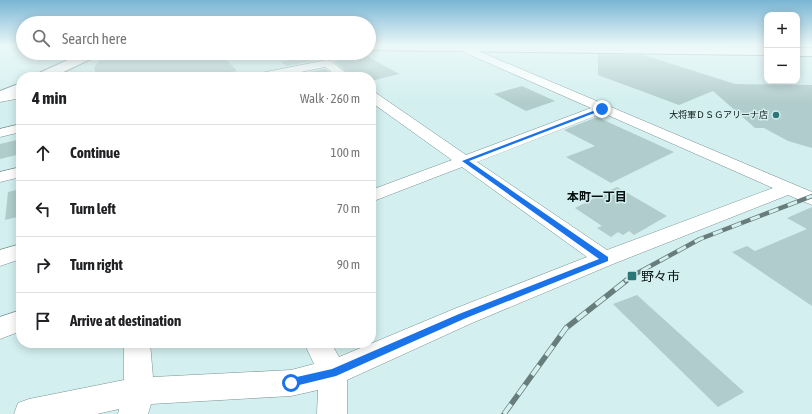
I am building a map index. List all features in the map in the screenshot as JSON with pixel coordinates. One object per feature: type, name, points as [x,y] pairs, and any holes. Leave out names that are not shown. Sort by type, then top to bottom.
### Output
[{"type":"main road","points":[[53,72],[69,64]]},
{"type":"main road","points":[[0,97],[16,89]]},
{"type":"street","points":[[285,72],[321,64]]},
{"type":"street","points":[[329,64],[339,72]]},
{"type":"street","points":[[500,64],[812,199]]},
{"type":"street","points":[[0,97],[16,95]]},
{"type":"street","points":[[376,99],[605,259]]},
{"type":"street","points":[[376,194],[602,109]]},
{"type":"street","points":[[0,133],[16,129]]},
{"type":"street","points":[[0,177],[16,173]]},
{"type":"street","points":[[29,414],[291,383],[333,373],[462,316],[605,259],[788,189]]},
{"type":"street","points":[[0,258],[16,253]]},
{"type":"street","points":[[0,328],[16,322]]},
{"type":"street","points":[[136,402],[137,348]]},
{"type":"street","points":[[320,348],[333,373],[332,414]]},
{"type":"building","points":[[96,64],[231,64],[237,71],[95,72],[94,68]]},
{"type":"building","points":[[338,64],[382,64],[399,74],[376,80],[376,72],[346,72]]},
{"type":"building","points":[[598,64],[673,64],[735,84],[812,85],[812,148],[788,141],[764,128],[755,128],[713,91],[679,105],[598,75]]},
{"type":"building","points":[[325,69],[329,72],[310,72]]},
{"type":"building","points":[[522,86],[555,101],[526,111],[494,94]]},
{"type":"building","points":[[597,117],[674,152],[611,183],[566,157],[595,146],[564,130]]},
{"type":"building","points":[[16,140],[16,155],[0,159],[0,144]]},
{"type":"building","points":[[617,187],[667,216],[634,235],[629,231],[623,235],[618,232],[611,237],[597,228],[602,226],[575,208]]},
{"type":"building","points":[[16,190],[16,217],[5,220],[8,192]]},
{"type":"building","points":[[812,207],[812,306],[732,252],[747,246],[755,251],[807,229],[787,218]]},
{"type":"building","points":[[637,295],[744,392],[718,407],[613,304]]},
{"type":"railway","points":[[625,281],[700,239],[812,196]]},
{"type":"railway","points":[[504,414],[566,328],[627,280]]},
{"type":"place","name":"大将軍ＤＳＧアリーナ店","points":[[776,115]]},
{"type":"place","name":"野々市","points":[[632,276]]},
{"type":"district","name":"本町一丁目","points":[[597,197]]},
{"type":"route","points":[[291,383],[333,373],[462,316],[605,259],[465,161],[602,109]]}]
